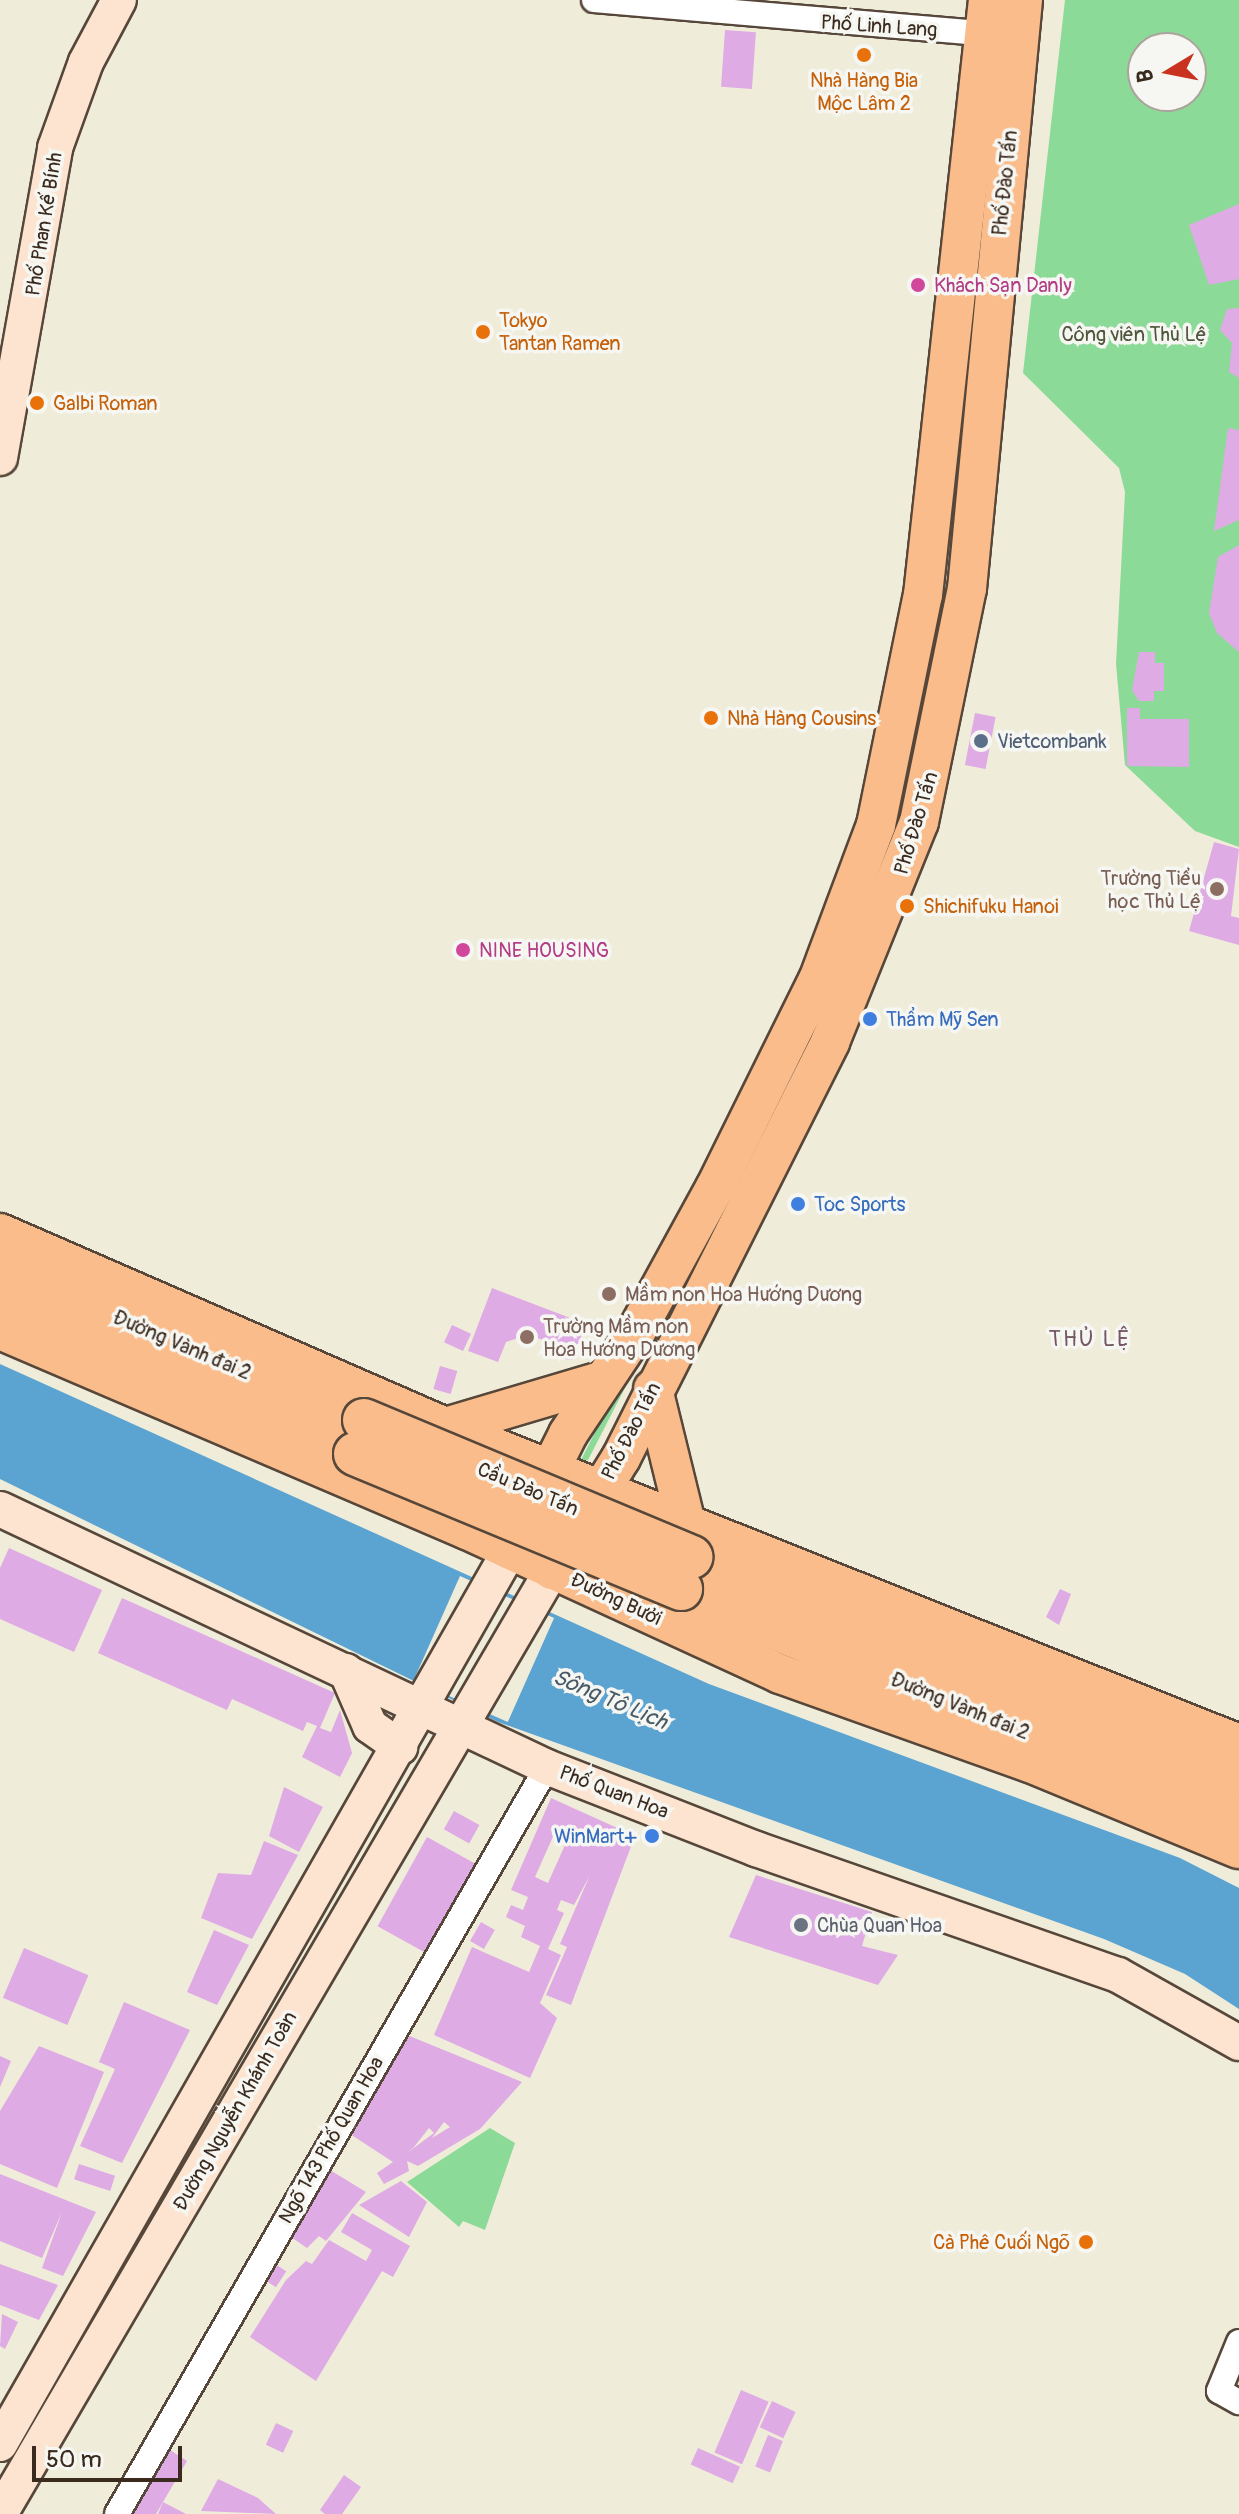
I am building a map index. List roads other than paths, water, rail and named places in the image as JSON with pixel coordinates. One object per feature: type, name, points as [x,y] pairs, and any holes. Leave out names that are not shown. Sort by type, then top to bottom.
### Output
[{"type":"highway","name":"Đường Vành đai 2","points":[[0,1268],[359,1437]]},
{"type":"highway","name":"Đường Vành đai 2","points":[[0,1302],[359,1437]]},
{"type":"highway","name":"Cầu Đào Tấn","points":[[359,1437],[686,1558]]},
{"type":"highway","name":"Đường Vành đai 2","points":[[686,1558],[1239,1781]]},
{"type":"highway","name":"Đường Vành đai 2","points":[[686,1558],[1239,1822]]},
{"type":"main road","name":"Phố Phan Kế Bính","points":[[0,458],[55,148],[86,62],[119,0]]},
{"type":"main road","name":"Phố Đào Tấn","points":[[552,1570],[604,1486],[653,1389],[802,1054],[860,877],[906,706],[997,24],[1023,0]]},
{"type":"main road","name":"Phố Đào Tấn","points":[[510,1550],[552,1465],[601,1381],[644,1319],[802,1054]]},
{"type":"main road","points":[[0,1233],[458,1431],[604,1486],[686,1558],[1239,1744]]},
{"type":"main road","name":"Đường Bưởi","points":[[0,1330],[510,1550],[780,1674],[1030,1763],[1239,1849]]},
{"type":"main road","points":[[458,1431],[601,1381]]},
{"type":"main road","points":[[653,1389],[686,1558]]},
{"type":"main road","points":[[435,1517],[470,1490],[478,1465],[458,1431]]},
{"type":"main road","name":"Phố Quan Hoa","points":[[0,1509],[346,1671],[426,1698],[547,1767],[756,1849],[1118,1975],[1239,2043]]},
{"type":"main road","name":"Đường Nguyễn Khánh Toàn","points":[[0,2444],[510,1550]]},
{"type":"main road","name":"Đường Nguyễn Khánh Toàn","points":[[0,2514],[462,1716],[552,1570]]},
{"type":"main road","points":[[346,1671],[370,1726],[400,1747]]},
{"type":"street","name":"Phố Linh Lang","points":[[594,0],[997,24]]},
{"type":"street","name":"Ngõ 143 Phố Quan Hoa","points":[[117,2514],[547,1767]]},
{"type":"street","points":[[1229,2396],[1239,2342]]},
{"type":"water","name":"Sông Tô Lịch","points":[[0,1364],[709,1684],[1180,1858],[1239,1888],[1239,2009],[1185,1974],[1104,1939],[498,1722],[0,1479]]},
{"type":"place","name":"Nhà Hàng Bia Mộc Lâm 2","points":[[864,55]]},
{"type":"place","name":"Khách Sạn Danly","points":[[918,285]]},
{"type":"place","name":"Tokyo Tantan Ramen","points":[[483,332]]},
{"type":"place","name":"Galbi Roman","points":[[37,403]]},
{"type":"place","name":"Nhà Hàng Cousins","points":[[711,718]]},
{"type":"place","name":"Vietcombank","points":[[981,741]]},
{"type":"place","name":"Trường Tiểu học Thủ Lệ","points":[[1217,889]]},
{"type":"place","name":"Shichifuku Hanoi","points":[[907,906]]},
{"type":"place","name":"NINE HOUSING","points":[[463,950]]},
{"type":"place","name":"Thẩm Mỹ Sen","points":[[870,1019]]},
{"type":"place","name":"Toc Sports","points":[[798,1204]]},
{"type":"place","name":"Mầm non Hoa Hướng Dương","points":[[609,1294]]},
{"type":"place","name":"Trường Mầm non Hoa Hướng Dương","points":[[527,1337]]},
{"type":"place","name":"WinMart+","points":[[652,1836]]},
{"type":"place","name":"Chùa Quan Hoa","points":[[801,1925]]},
{"type":"place","name":"Cà Phê Cuối Ngõ","points":[[1086,2242]]},
{"type":"district","name":"THỦ LỆ","points":[[1090,1340]]},
{"type":"park label","name":"Công viên Thủ Lệ","points":[[1134,334]]}]
